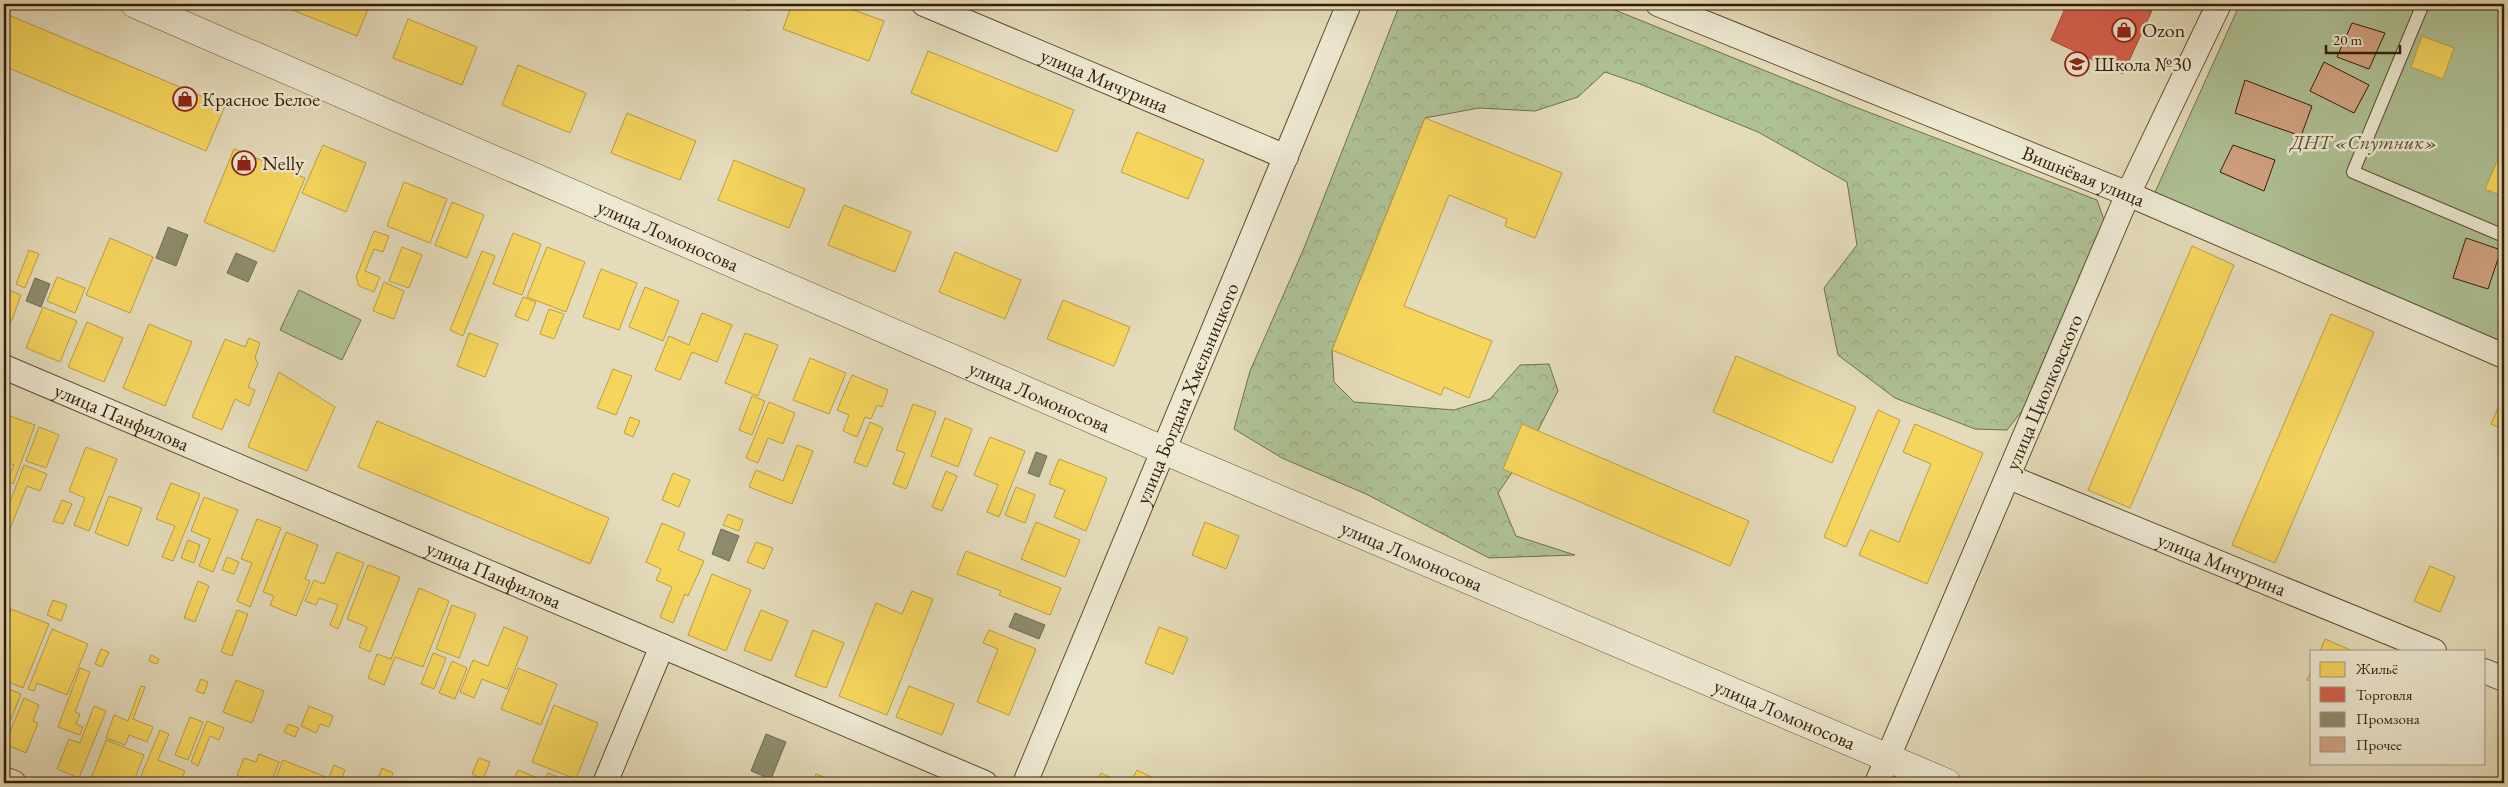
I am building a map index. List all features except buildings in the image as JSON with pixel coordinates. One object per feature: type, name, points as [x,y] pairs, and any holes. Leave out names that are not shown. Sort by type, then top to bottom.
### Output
[{"type":"street","name":"улица Ломоносова","points":[[135,4],[1163,450],[1947,783]]},
{"type":"street","name":"улица Мичурина","points":[[924,4],[1286,157]]},
{"type":"street","name":"улица Богдана Хмельницкого","points":[[1025,783],[1349,4]]},
{"type":"street","name":"Вишнёвая улица","points":[[1658,4],[2128,194],[2504,356]]},
{"type":"street","name":"улица Циолковского","points":[[1877,783],[2128,194],[2219,4]]},
{"type":"street","name":"улица Панфилова","points":[[4,367],[985,783]]},
{"type":"street","name":"улица Мичурина","points":[[2009,477],[2432,650]]},
{"type":"street","points":[[605,783],[662,646]]},
{"type":"street","points":[[2486,672],[2504,679]]},
{"type":"street","points":[[4,779],[14,783]]},
{"type":"lane","points":[[2423,4],[2353,172],[2504,236]]},
{"type":"green space","points":[[1400,4],[1600,4],[1850,105],[2097,200],[2110,237],[2054,370],[2007,430],[1975,429],[1895,398],[1838,355],[1824,288],[1857,245],[1847,182],[1758,132],[1640,84],[1605,72],[1578,97],[1535,111],[1479,108],[1425,118],[1332,350],[1334,382],[1354,402],[1454,410],[1490,399],[1520,365],[1549,364],[1558,391],[1530,446],[1498,493],[1516,536],[1575,555],[1489,558],[1366,494],[1282,458],[1234,429],[1250,371],[1304,248]]},
{"type":"green space","name":"ДНТ «Спутник»","points":[[2240,4],[2504,4],[2504,353],[2151,201]]},
{"type":"green space","points":[[299,290],[361,320],[342,360],[280,330]]},
{"type":"place","name":"Ozon","points":[[2124,30]]},
{"type":"place","name":"Школа №30","points":[[2077,64]]},
{"type":"place","name":"Красное Белое","points":[[185,99]]},
{"type":"place","name":"Nelly","points":[[244,163]]}]
